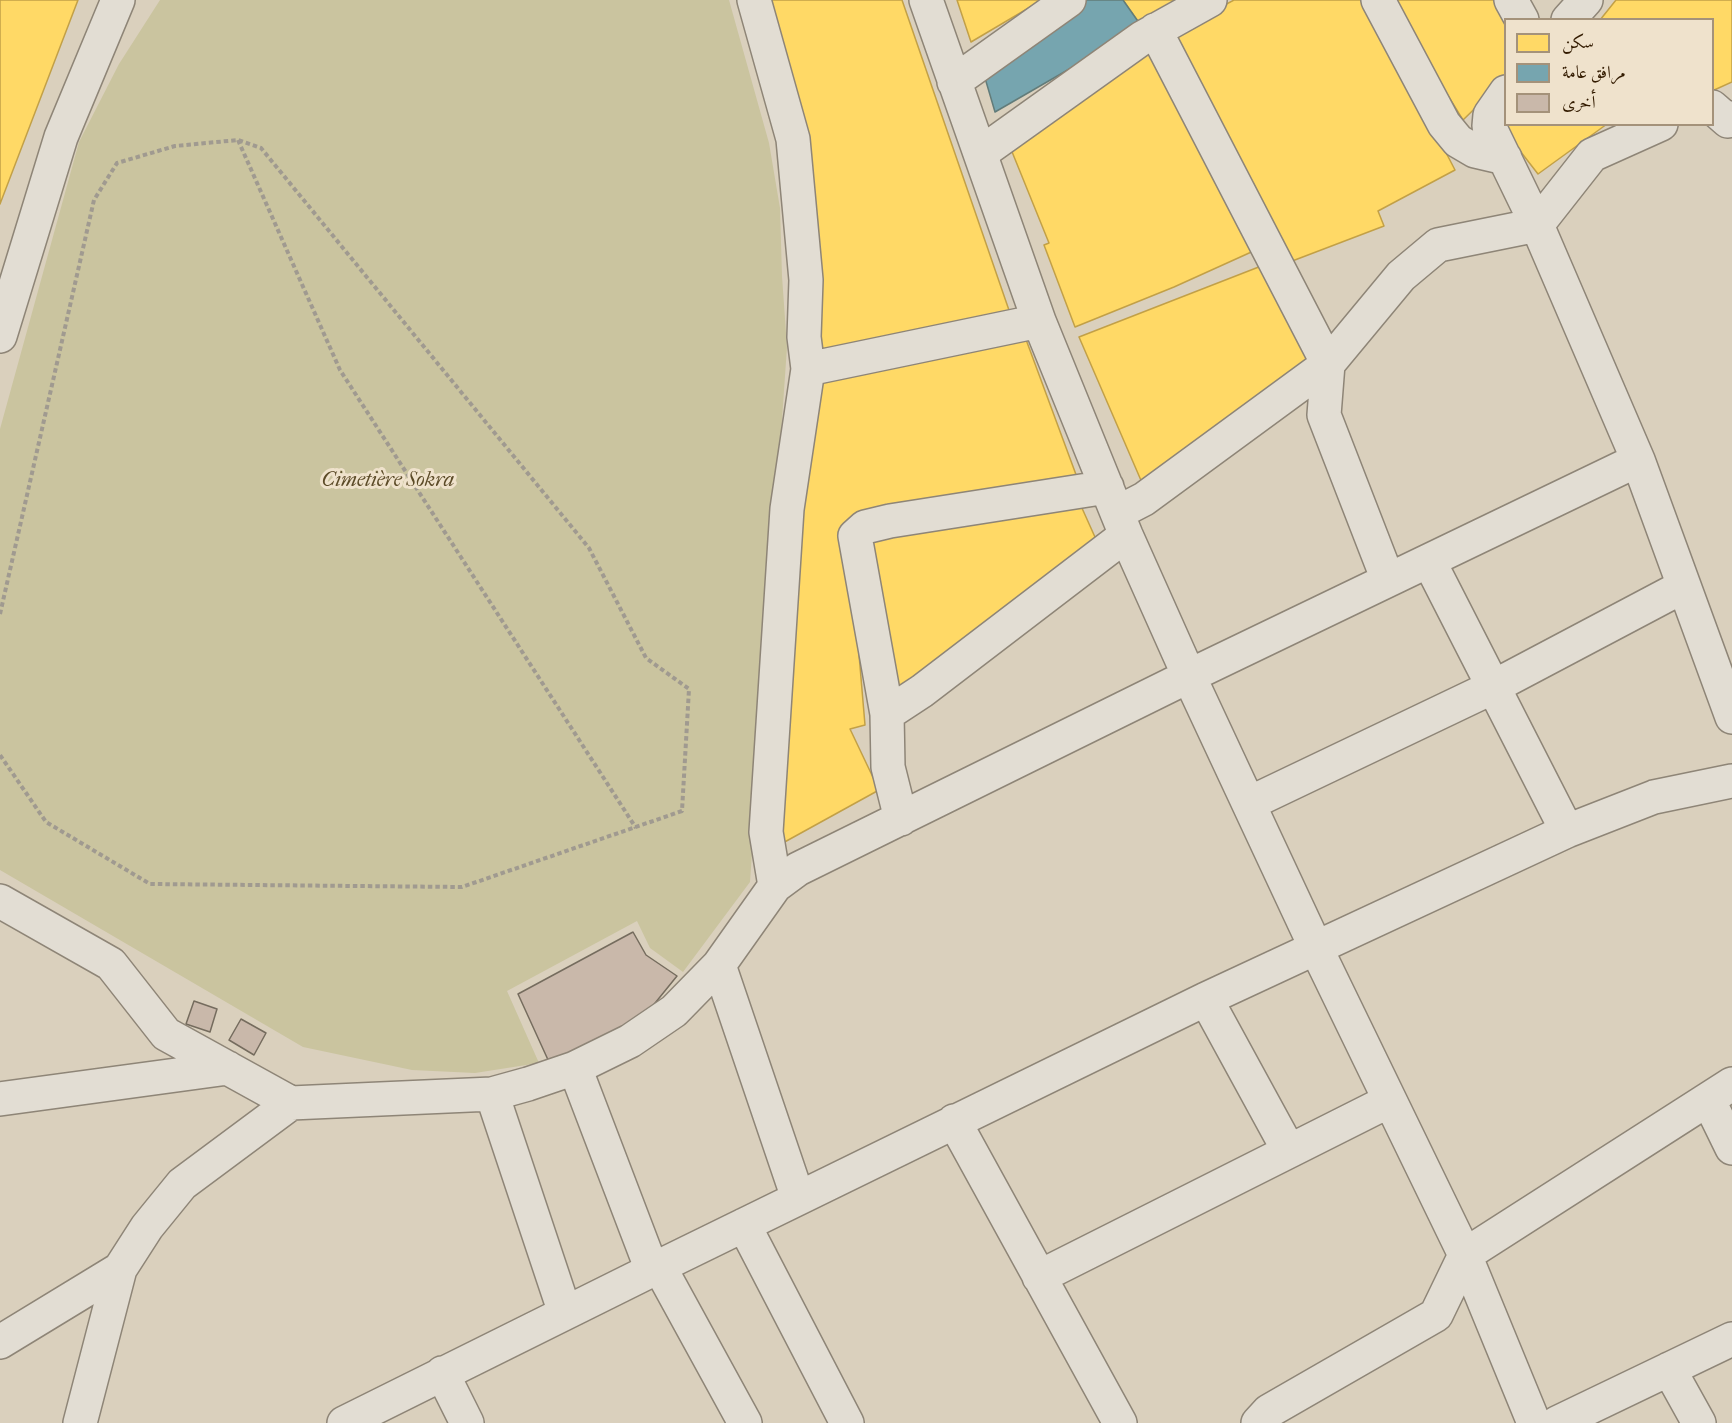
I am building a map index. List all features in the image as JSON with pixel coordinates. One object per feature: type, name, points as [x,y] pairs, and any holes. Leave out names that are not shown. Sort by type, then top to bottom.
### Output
[{"type":"street","points":[[0,336],[61,138],[118,0]]},
{"type":"street","points":[[754,0],[793,139],[806,280],[804,337],[807,369],[787,508],[766,832],[775,886]]},
{"type":"street","points":[[926,0],[1039,321],[1117,512],[1189,676],[1316,948],[1465,1256],[1534,1423]]},
{"type":"street","points":[[954,82],[1069,0]]},
{"type":"street","points":[[981,153],[1155,30],[1210,0]]},
{"type":"street","points":[[1378,0],[1444,124],[1458,141],[1475,151],[1505,158]]},
{"type":"street","points":[[1511,0],[1521,18]]},
{"type":"street","points":[[1570,18],[1586,0]]},
{"type":"street","points":[[1155,30],[1328,364],[1324,415],[1388,580]]},
{"type":"street","points":[[1504,95],[1490,115],[1489,126],[1537,225],[1638,460],[1732,717]]},
{"type":"street","points":[[887,714],[922,691],[1117,512],[1144,499],[1328,364],[1401,276],[1438,245],[1537,225],[1592,155],[1657,126]]},
{"type":"street","points":[[807,369],[1039,321]]},
{"type":"street","points":[[0,901],[111,964],[166,1034],[291,1103],[492,1094],[575,1068],[630,1041],[674,1011],[719,964],[775,886],[798,869],[1189,676],[1638,460]]},
{"type":"street","points":[[901,819],[888,767],[887,714],[855,536],[865,527],[890,521],[1117,512]]},
{"type":"street","points":[[1429,561],[1567,831]]},
{"type":"street","points":[[1250,803],[1493,687],[1684,586]]},
{"type":"street","points":[[344,1423],[1206,999],[1567,831],[1654,797],[1732,781]]},
{"type":"street","points":[[719,964],[798,1198]]},
{"type":"street","points":[[1206,999],[1289,1150]]},
{"type":"street","points":[[0,1099],[228,1068]]},
{"type":"street","points":[[575,1068],[656,1268],[745,1423]]},
{"type":"street","points":[[1258,1423],[1269,1411],[1436,1315],[1465,1256],[1720,1092],[1732,1148]]},
{"type":"street","points":[[492,1094],[565,1313]]},
{"type":"street","points":[[1039,1277],[1389,1101]]},
{"type":"street","points":[[80,1423],[120,1269],[147,1227],[182,1184],[291,1103]]},
{"type":"street","points":[[954,1121],[1119,1423]]},
{"type":"street","points":[[744,1225],[847,1423]]},
{"type":"street","points":[[0,1342],[120,1269]]},
{"type":"street","points":[[1557,1423],[1732,1339]]},
{"type":"street","points":[[1669,1369],[1699,1423]]},
{"type":"street","points":[[442,1373],[467,1423]]},
{"type":"path","points":[[0,614],[94,200],[117,163],[176,146],[238,140],[261,148],[590,548],[646,658],[689,689],[682,811],[462,887],[150,884],[46,822],[0,755]]},
{"type":"path","points":[[238,140],[340,370],[636,828]]},
{"type":"green space","name":"Cimetière Sokra","points":[[160,0],[729,0],[769,143],[780,208],[787,347],[750,882],[683,972],[650,948],[637,921],[507,991],[539,1063],[475,1073],[412,1070],[303,1047],[0,870],[0,429],[79,142],[119,64]]},
{"type":"building: سكن","points":[[0,0],[78,0],[0,204]]},
{"type":"building: سكن","points":[[757,0],[902,0],[1011,316],[817,358]]},
{"type":"building: سكن","points":[[957,0],[1042,0],[971,42]]},
{"type":"building: سكن","points":[[1123,0],[1192,0],[1142,27]]},
{"type":"building: سكن","points":[[1234,0],[1361,0],[1410,83],[1455,170],[1378,211],[1384,226],[1287,263],[1168,35]]},
{"type":"building: سكن","points":[[1389,0],[1494,0],[1504,18],[1504,80],[1463,120]]},
{"type":"building: سكن","points":[[1616,0],[1732,0],[1732,82],[1714,90],[1714,18],[1602,18]]},
{"type":"building: سكن","points":[[1152,41],[1258,249],[1174,287],[1075,327],[1044,245],[1049,243],[1004,132]]},
{"type":"building: سكن","points":[[1505,126],[1604,126],[1538,174],[1503,129]]},
{"type":"building: سكن","points":[[1269,263],[1317,349],[1298,376],[1143,485],[1079,337]]},
{"type":"building: سكن","points":[[1021,326],[1078,480],[848,525],[865,725],[850,729],[879,790],[781,844],[808,380]]},
{"type":"building: سكن","points":[[1077,497],[1099,546],[906,686],[887,692],[871,537]]},
{"type":"building: مرافق عامة","points":[[1076,0],[1123,0],[1142,27],[995,112],[980,61]]},
{"type":"building: أخرى","points":[[633,932],[646,955],[677,976],[647,1013],[574,1052],[549,1062],[518,994]]},
{"type":"building: أخرى","points":[[194,1001],[217,1009],[210,1032],[186,1024]]},
{"type":"building: أخرى","points":[[241,1019],[266,1033],[254,1055],[229,1040]]}]
